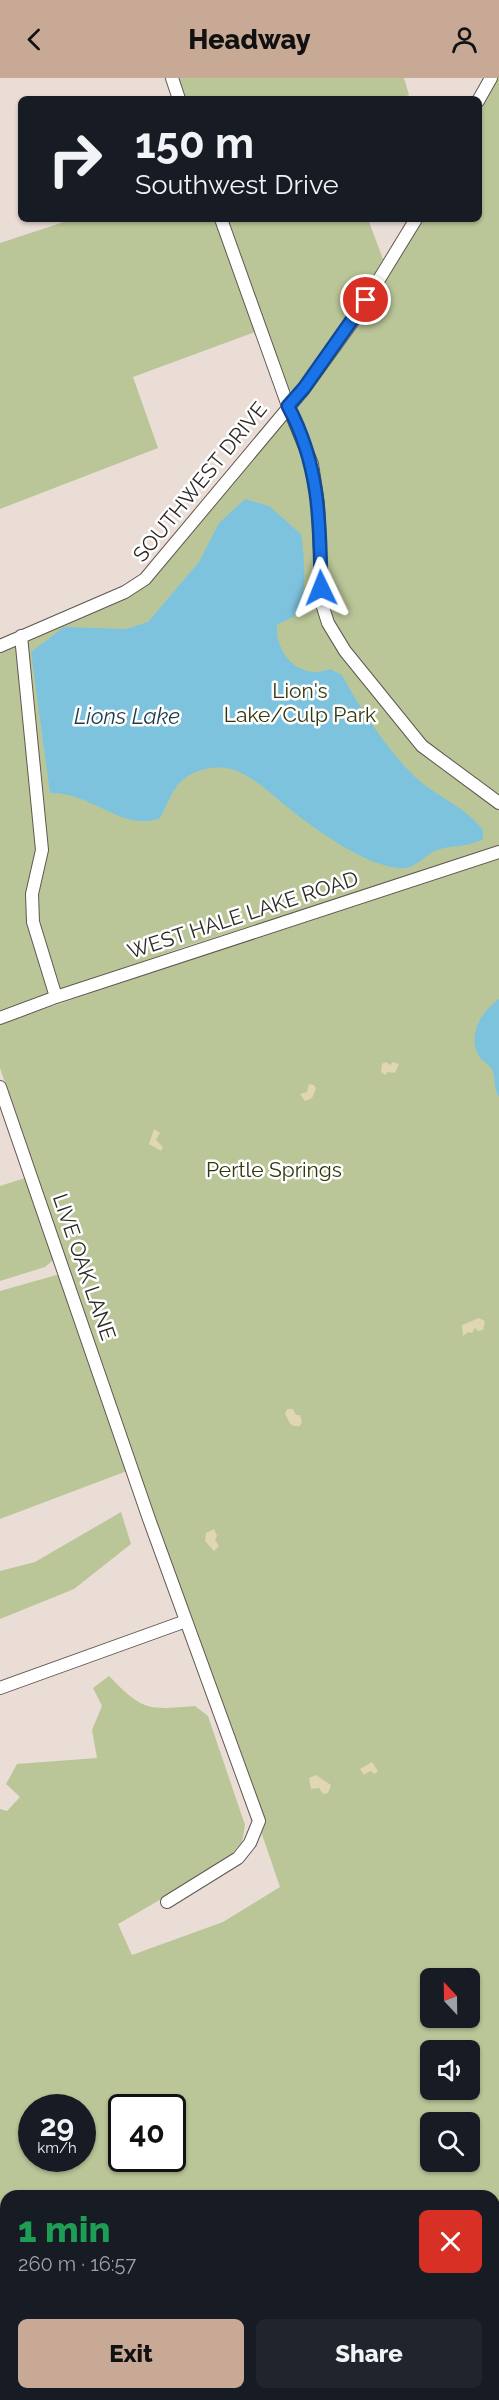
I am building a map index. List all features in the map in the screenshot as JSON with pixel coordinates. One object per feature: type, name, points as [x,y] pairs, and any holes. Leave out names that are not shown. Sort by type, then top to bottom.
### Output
[{"type":"street","points":[[172,78],[177,96]]},
{"type":"street","points":[[481,96],[491,78]]},
{"type":"street","points":[[222,222],[288,406],[305,444],[317,487],[322,604],[328,623],[345,651],[422,746],[499,803]]},
{"type":"street","name":"SOUTHWEST DRIVE","points":[[0,646],[125,592],[145,579],[288,406],[356,317],[414,222]]},
{"type":"street","points":[[21,636],[42,850],[32,894],[33,922],[56,997]]},
{"type":"street","name":"WEST HALE LAKE ROAD","points":[[0,1018],[56,997],[499,852]]},
{"type":"street","name":"LIVE OAK LANE","points":[[0,1087],[186,1621],[259,1821],[250,1843],[238,1858],[166,1902]]},
{"type":"street","points":[[0,1688],[186,1621]]},
{"type":"green space","points":[[178,78],[404,78],[409,95],[406,96],[185,96]]},
{"type":"green space","name":"Lion's Lake/Culp Park","points":[[491,78],[499,78],[499,847],[184,947],[0,1012],[0,646],[125,592],[304,389],[414,222],[482,222],[482,96]]},
{"type":"green space","points":[[64,222],[216,222],[255,332],[133,377],[158,448],[0,509],[0,243]]},
{"type":"green space","points":[[228,222],[369,222],[383,259],[351,315],[296,389],[289,391]]},
{"type":"green space","name":"Pertle Springs","points":[[499,859],[499,2190],[0,2190],[0,1809],[7,1811],[20,1797],[6,1784],[17,1764],[97,1758],[92,1730],[102,1706],[93,1688],[109,1676],[130,1696],[147,1706],[166,1708],[195,1706],[208,1716],[245,1825],[242,1842],[224,1863],[118,1924],[132,1955],[223,1922],[280,1887],[0,1068],[0,1024],[387,893]]},
{"type":"green space","points":[[28,1177],[53,1252],[53,1260],[45,1267],[0,1281],[0,1186]]},
{"type":"green space","points":[[60,1274],[127,1471],[0,1519],[0,1291]]},
{"type":"green space","points":[[121,1512],[131,1544],[74,1589],[0,1619],[0,1571],[35,1562]]},
{"type":"sand","points":[[386,1062],[390,1065],[393,1062],[399,1064],[395,1073],[388,1072],[385,1075],[381,1072],[382,1064]]},
{"type":"sand","points":[[309,1084],[314,1085],[316,1089],[312,1098],[305,1101],[300,1094],[307,1092]]},
{"type":"sand","points":[[154,1129],[160,1133],[156,1140],[163,1147],[161,1151],[149,1144]]},
{"type":"sand","points":[[479,1318],[485,1321],[483,1330],[478,1331],[475,1328],[472,1333],[468,1332],[463,1336],[462,1325]]},
{"type":"sand","points":[[287,1409],[293,1409],[296,1415],[300,1415],[302,1422],[300,1426],[290,1423],[285,1414]]},
{"type":"sand","points":[[214,1529],[217,1536],[215,1540],[219,1546],[214,1551],[205,1541],[206,1533]]},
{"type":"sand","points":[[372,1762],[378,1771],[375,1774],[370,1771],[364,1775],[360,1769]]},
{"type":"sand","points":[[316,1775],[331,1785],[328,1793],[323,1794],[319,1788],[311,1789],[309,1778]]},
{"type":"water","name":"Lions Lake","points":[[245,499],[269,506],[301,534],[303,597],[297,613],[277,625],[277,636],[285,655],[300,668],[319,672],[330,669],[342,675],[357,702],[404,765],[423,783],[468,814],[483,830],[483,839],[435,851],[410,867],[386,866],[357,854],[327,837],[255,781],[231,769],[217,767],[187,776],[175,790],[160,818],[147,821],[120,816],[65,794],[50,793],[31,652],[64,627],[126,629],[148,622],[199,562],[219,523]]},
{"type":"water","points":[[499,999],[499,1097],[492,1069],[479,1056],[476,1048],[475,1032],[487,1010]]},
{"type":"route","points":[[321,588],[317,487],[305,444],[288,406],[304,388],[366,300]]}]
